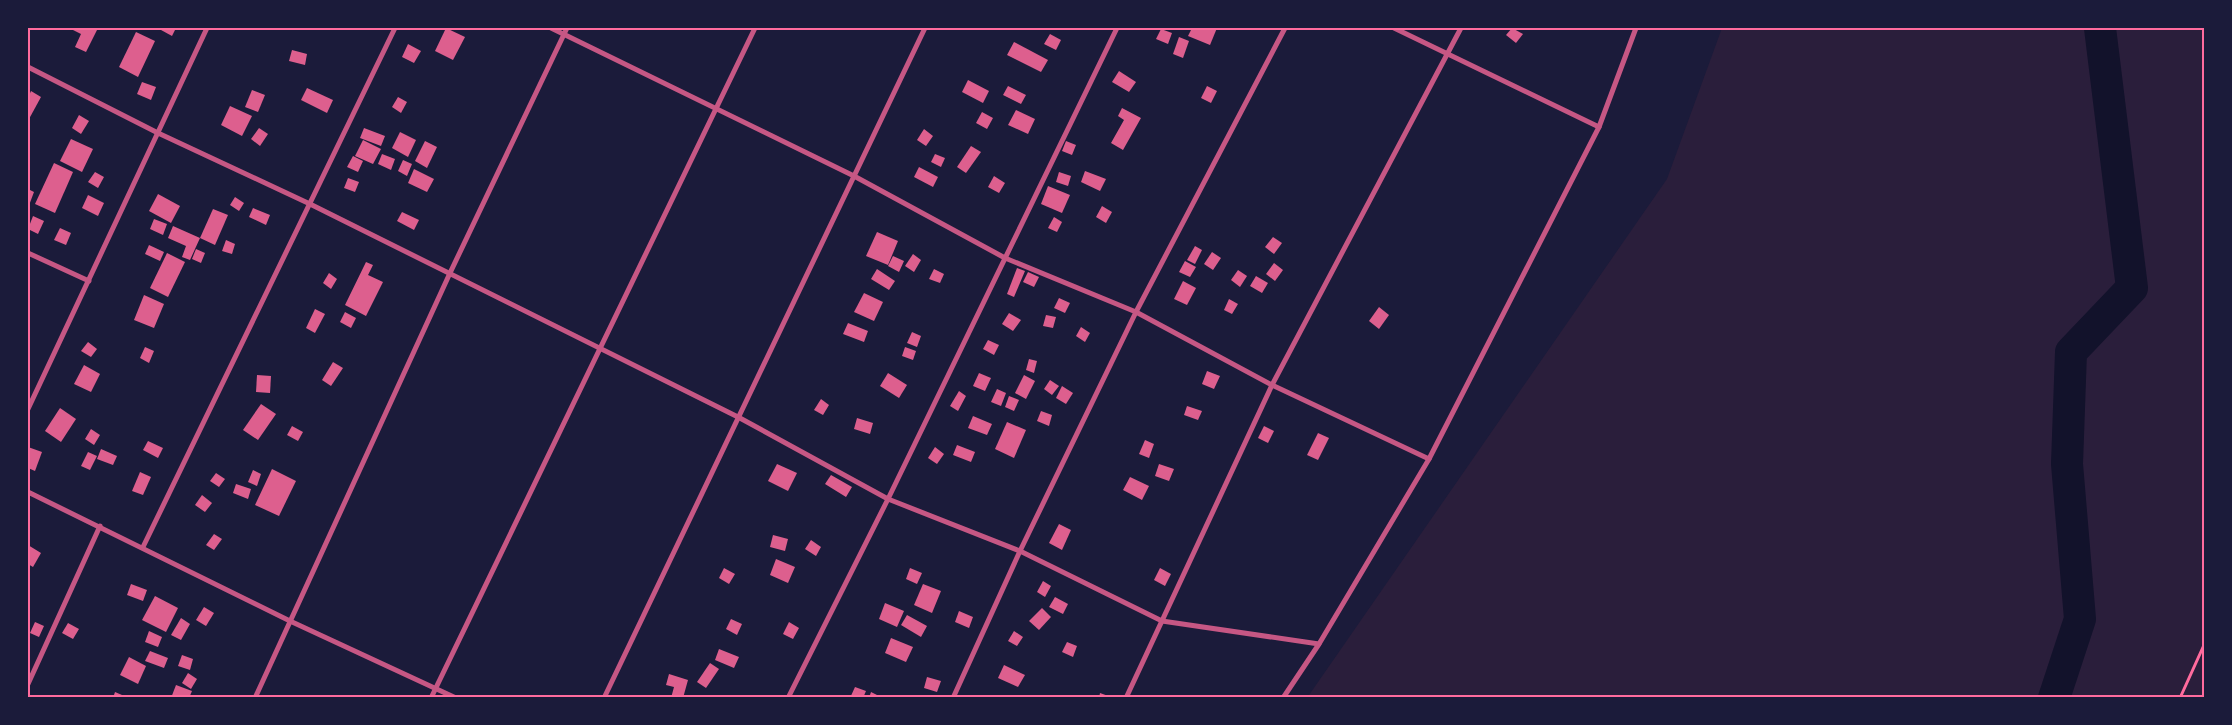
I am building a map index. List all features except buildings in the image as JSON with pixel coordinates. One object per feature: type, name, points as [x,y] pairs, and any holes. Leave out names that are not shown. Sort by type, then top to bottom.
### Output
[{"type":"street","points":[[28,409],[206,28]]},
{"type":"street","points":[[143,547],[395,28]]},
{"type":"street","points":[[551,28],[854,176],[1005,258],[1136,312],[1272,385],[1429,460]]},
{"type":"street","points":[[255,698],[450,273],[568,28]]},
{"type":"street","points":[[431,698],[755,28]]},
{"type":"street","points":[[604,698],[925,28]]},
{"type":"street","points":[[788,698],[888,499],[1117,28]]},
{"type":"street","points":[[953,698],[1020,551],[1136,312],[1284,28]]},
{"type":"street","points":[[1394,28],[1599,127]]},
{"type":"street","points":[[1126,698],[1272,385],[1449,54],[1461,28]]},
{"type":"street","points":[[1283,698],[1319,644],[1429,460],[1599,127],[1636,28]]},
{"type":"street","points":[[28,66],[158,133],[310,204],[738,417],[888,499],[1020,551],[1162,621],[1319,644]]},
{"type":"street","points":[[28,253],[89,281]]},
{"type":"street","points":[[28,492],[290,621],[436,687],[456,698]]},
{"type":"street","points":[[28,684],[100,526]]},
{"type":"path","points":[[2180,698],[2204,645]]},
{"type":"shaded area","points":[[1722,28],[2204,28],[2204,697],[1307,698],[1667,179]]},
{"type":"waterway","points":[[2054,698],[2080,619],[2067,464],[2071,352],[2132,288],[2100,28]]}]
